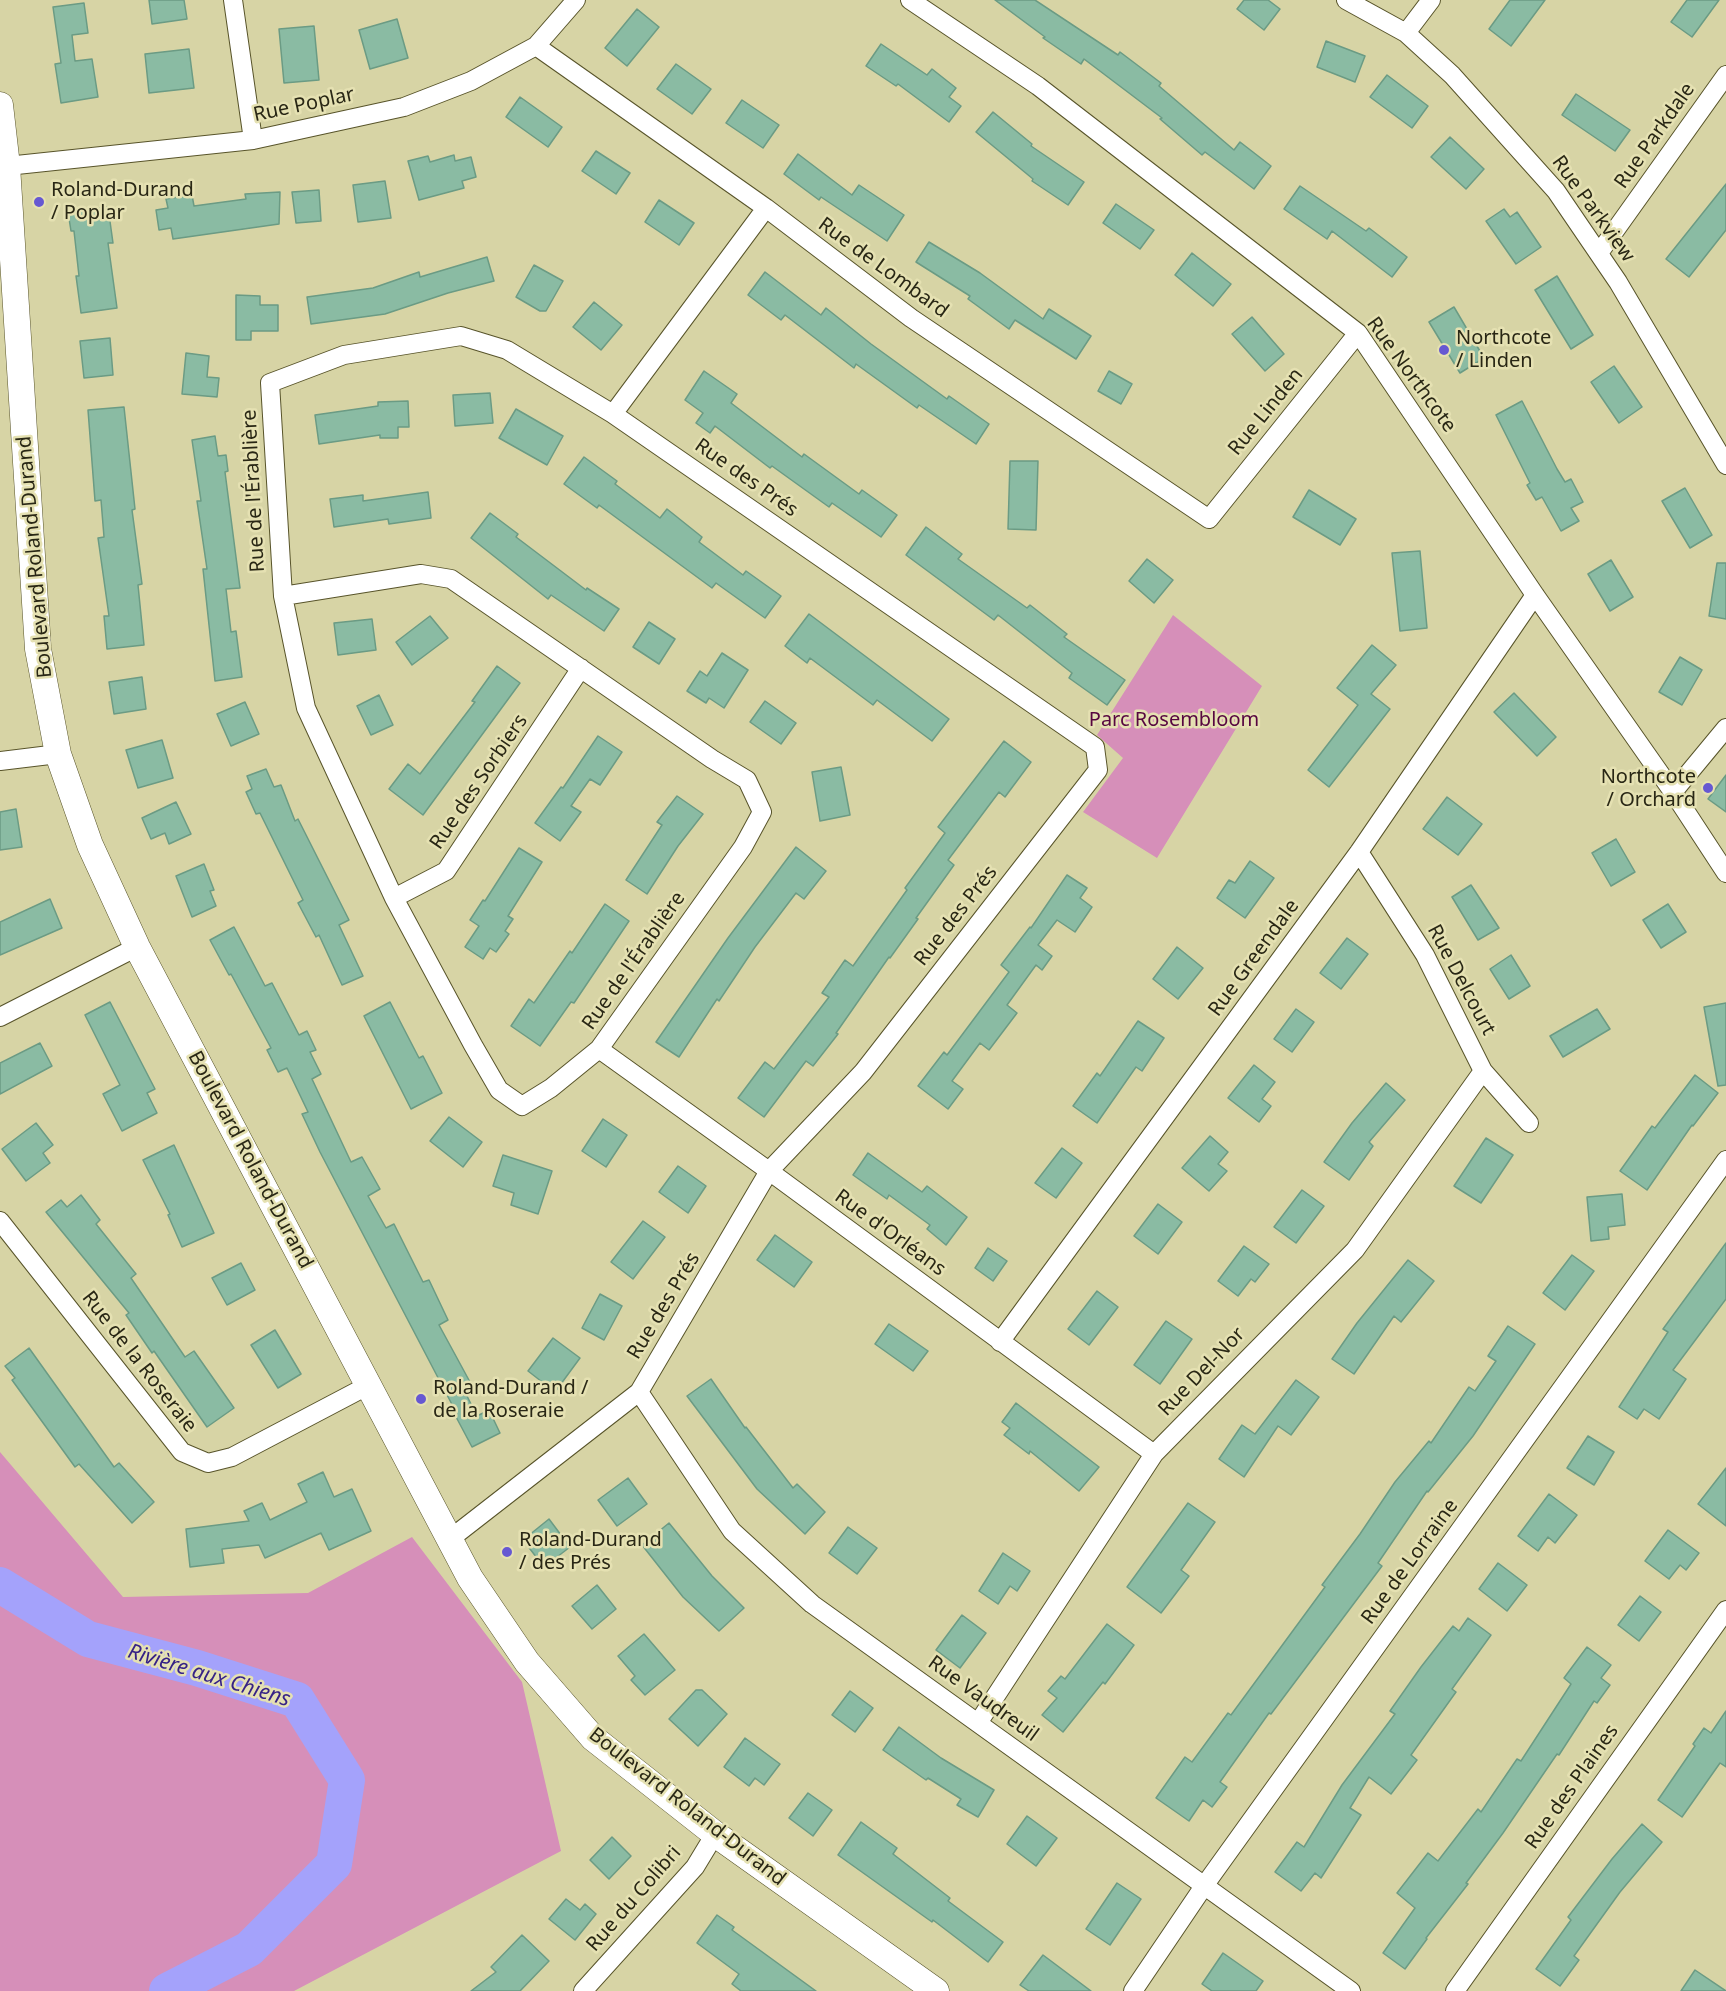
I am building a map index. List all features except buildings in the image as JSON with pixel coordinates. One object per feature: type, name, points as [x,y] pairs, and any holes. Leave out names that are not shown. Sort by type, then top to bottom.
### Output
[{"type":"street","points":[[233,0],[253,140]]},
{"type":"street","name":"Rue Poplar","points":[[7,166],[253,140],[404,107],[471,81],[536,46],[576,0]]},
{"type":"street","name":"Rue Northcote","points":[[910,0],[1038,86],[1358,333],[1535,595],[1673,792],[1726,873]]},
{"type":"street","name":"Rue Parkview","points":[[1346,0],[1406,33],[1452,75],[1556,190],[1618,282],[1726,465]]},
{"type":"street","points":[[1406,33],[1431,0]]},
{"type":"street","name":"Rue de Lombard","points":[[536,46],[766,208],[911,318],[1209,519]]},
{"type":"street","name":"Rue Parkdale","points":[[1599,253],[1726,75]]},
{"type":"street","name":"Boulevard Roland-Durand","points":[[0,105],[7,166],[38,649],[58,754],[90,845],[137,947],[470,1578],[527,1662],[593,1738],[715,1834],[936,1991]]},
{"type":"street","points":[[613,414],[766,208]]},
{"type":"street","name":"Rue Linden","points":[[1209,519],[1358,333]]},
{"type":"street","name":"Rue des Prés","points":[[270,383],[344,355],[461,336],[507,350],[613,414],[1095,747],[1098,771],[863,1072],[769,1171],[639,1392],[450,1539]]},
{"type":"street","name":"Rue de l'Érablière","points":[[270,383],[283,596],[306,708],[394,898],[473,1045],[499,1090],[522,1107],[551,1088],[599,1049],[743,847],[762,812],[747,780],[712,759],[451,579],[421,574],[283,596]]},
{"type":"street","name":"Rue Greendale","points":[[1000,1342],[1359,852],[1535,595]]},
{"type":"street","name":"Rue des Sorbiers","points":[[394,898],[446,871],[581,668]]},
{"type":"street","points":[[1673,792],[1726,728]]},
{"type":"street","points":[[0,761],[58,754]]},
{"type":"street","name":"Rue Delcourt","points":[[1359,852],[1425,956],[1484,1071],[1529,1123]]},
{"type":"street","points":[[0,1017],[137,947]]},
{"type":"street","name":"Rue d'Orléans","points":[[599,1049],[1154,1454]]},
{"type":"street","name":"Rue Del-Nor","points":[[978,1723],[1154,1454],[1355,1250],[1484,1071]]},
{"type":"street","name":"Rue de Lorraine","points":[[1133,1991],[1204,1886],[1726,1160]]},
{"type":"street","name":"Rue de la Roseraie","points":[[0,1221],[182,1452],[208,1463],[232,1457],[369,1385]]},
{"type":"street","name":"Rue Vaudreuil","points":[[639,1392],[732,1531],[812,1604],[1351,1991]]},
{"type":"street","name":"Rue des Plaines","points":[[1455,1991],[1726,1610]]},
{"type":"street","name":"Rue du Colibri","points":[[583,1991],[695,1867],[715,1834]]},
{"type":"green space","name":"Parc Rosembloom","points":[[1173,615],[1262,686],[1157,858],[1083,812],[1123,758],[1097,735]]},
{"type":"green space","points":[[0,1452],[123,1597],[308,1593],[412,1537],[522,1682],[561,1851],[294,1991],[0,1991]]},
{"type":"waterway","name":"Rivière aux Chiens","points":[[0,1585],[88,1639],[197,1668],[297,1700],[347,1780],[334,1864],[249,1949],[167,1991]]},
{"type":"place","name":"Roland-Durand / Poplar","points":[[39,202]]},
{"type":"place","name":"Northcote / Linden","points":[[1444,350]]},
{"type":"place","name":"Northcote / Orchard","points":[[1708,788]]},
{"type":"place","name":"Roland-Durand / de la Roseraie","points":[[421,1399]]},
{"type":"place","name":"Roland-Durand / des Prés","points":[[507,1552]]}]
